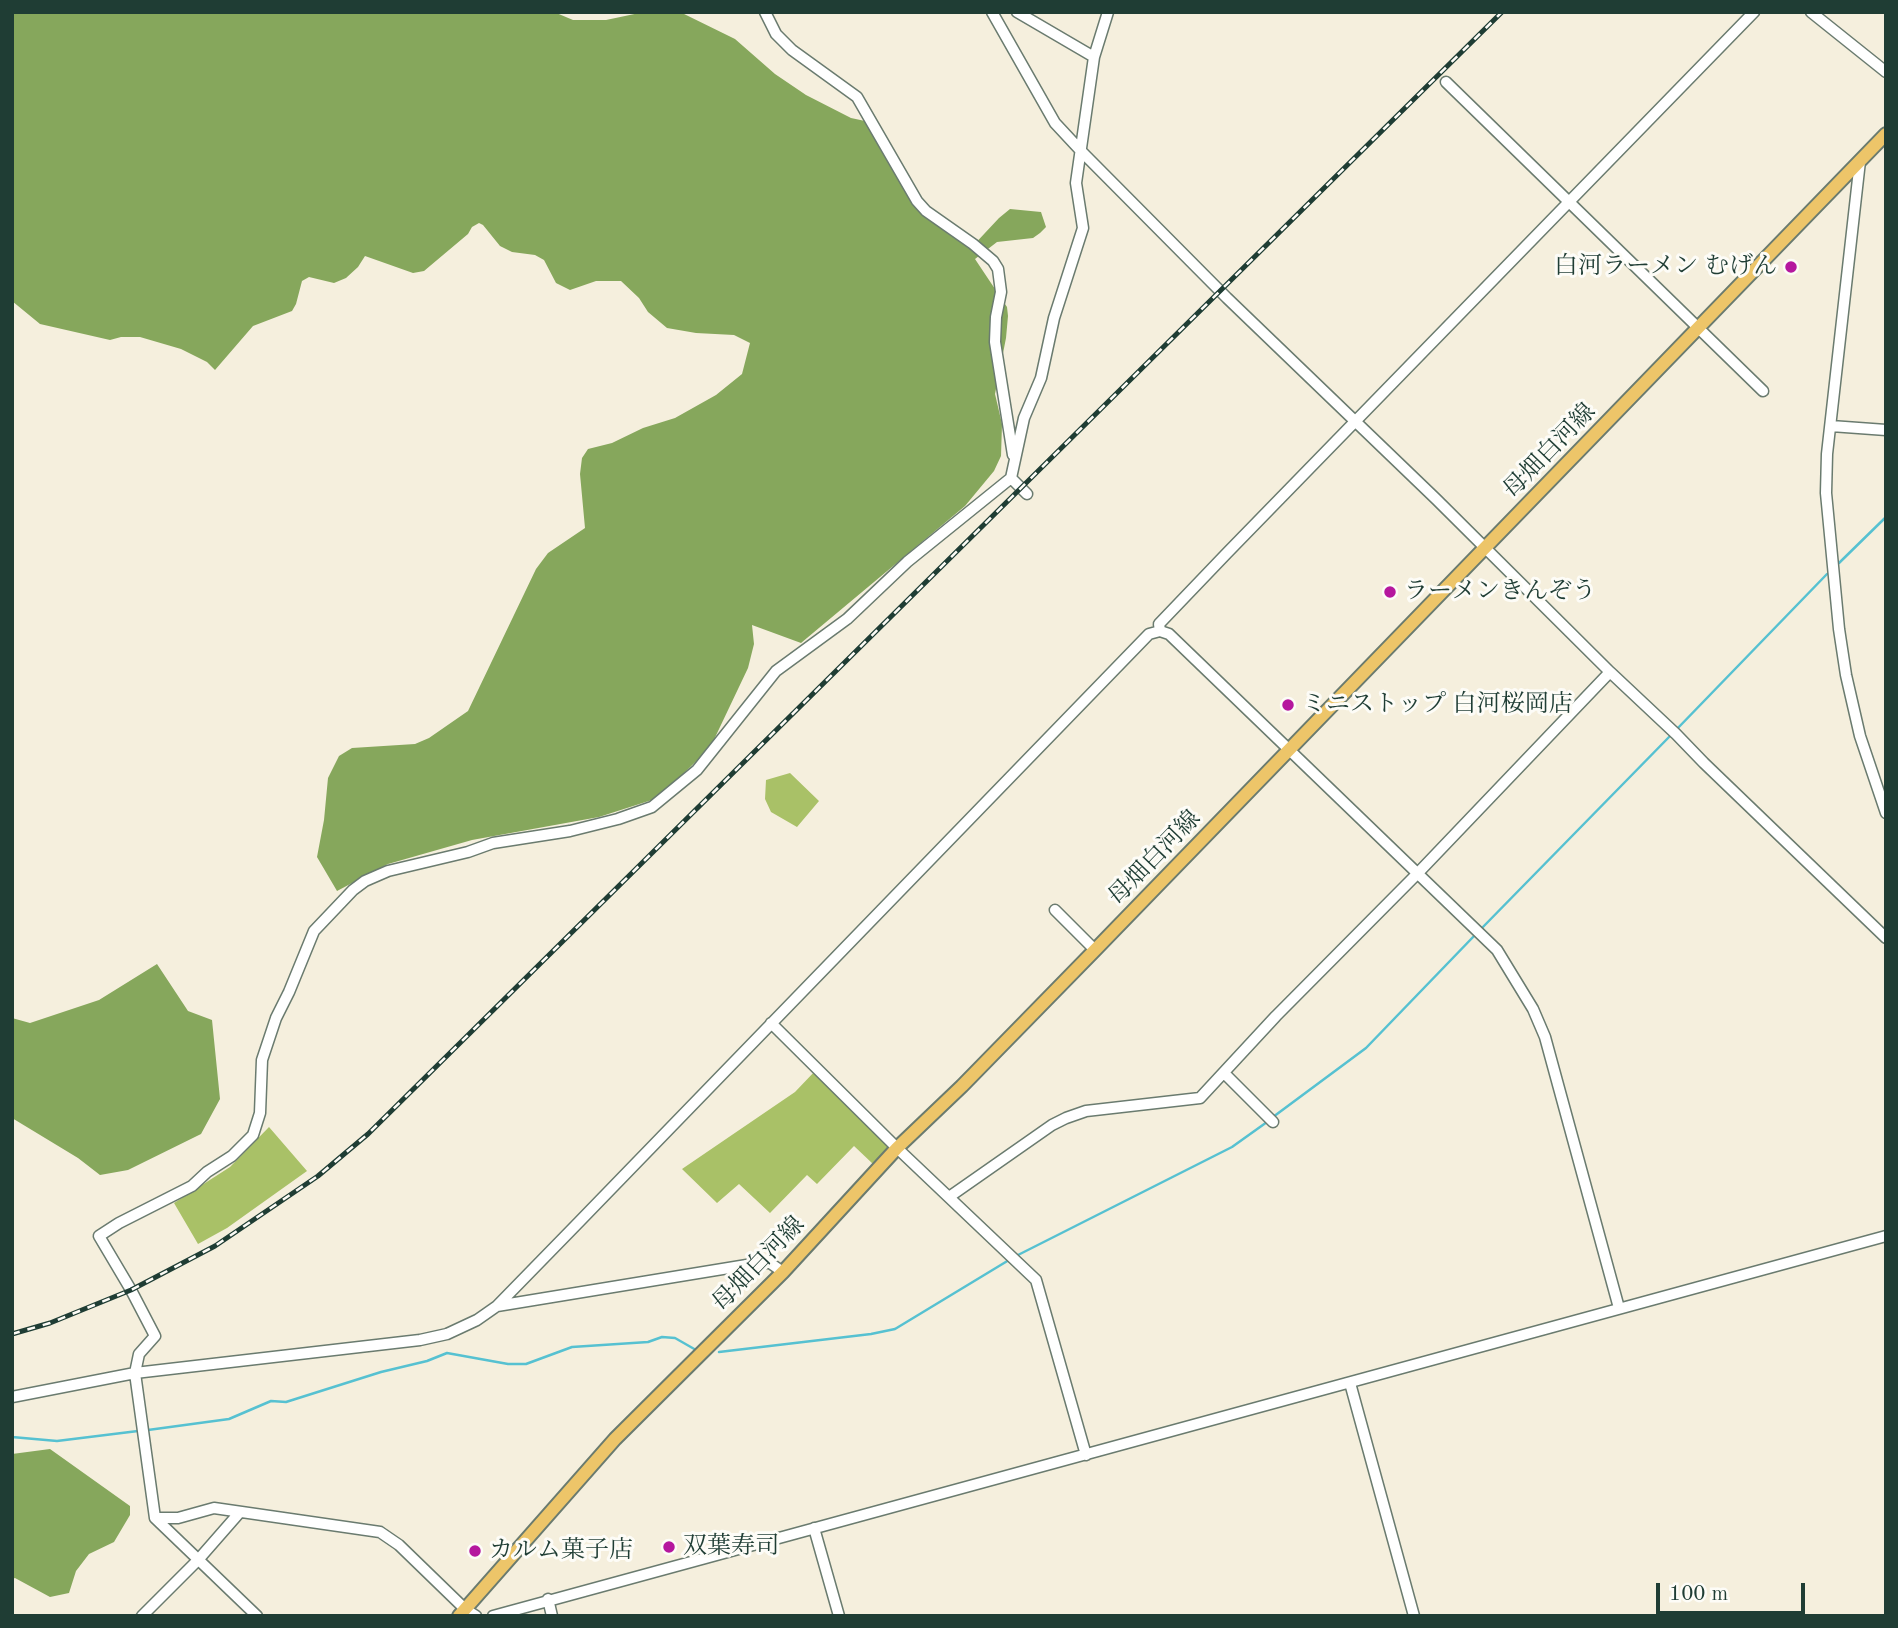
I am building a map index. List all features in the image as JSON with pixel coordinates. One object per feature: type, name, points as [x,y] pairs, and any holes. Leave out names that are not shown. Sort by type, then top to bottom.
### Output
[{"type":"main road","name":"母畑白河線","points":[[466,1614],[615,1439],[783,1272],[897,1148],[962,1086],[1095,950],[1886,134]]},
{"type":"street","points":[[765,12],[776,34],[792,50],[857,97],[917,201],[934,218],[973,244],[993,261],[998,269],[1001,292],[995,342],[1014,461]]},
{"type":"street","points":[[992,12],[1055,124],[1082,152],[1610,673],[1674,731],[1886,938]]},
{"type":"street","points":[[1017,12],[1094,57]]},
{"type":"street","points":[[257,1616],[155,1518],[135,1373],[139,1354],[155,1336],[99,1236],[192,1186],[207,1172],[232,1156],[253,1135],[260,1113],[262,1060],[276,1017],[314,931],[341,901],[365,881],[388,871],[468,852],[493,843],[570,831],[652,807],[697,770],[776,671],[847,619],[907,562],[1011,478],[1024,418],[1041,378],[1054,318],[1083,228],[1076,183],[1094,57],[1108,12]]},
{"type":"street","points":[[1160,631],[1159,624],[1754,12]]},
{"type":"street","points":[[1811,12],[1886,72]]},
{"type":"street","points":[[1446,82],[1763,391]]},
{"type":"street","points":[[1860,161],[1826,493],[1839,629],[1860,736],[1886,813]]},
{"type":"street","points":[[1831,426],[1886,430]]},
{"type":"street","points":[[1011,478],[1027,494]]},
{"type":"street","points":[[12,1397],[135,1373],[420,1340],[447,1334],[477,1320],[497,1306],[1149,634],[1160,631],[1169,634],[1497,950],[1533,1009],[1545,1037],[1619,1308]]},
{"type":"street","points":[[949,1197],[1066,1118],[1086,1111],[1196,1100],[1610,673]]},
{"type":"street","points":[[1055,910],[1095,950]]},
{"type":"street","points":[[771,1023],[1036,1280],[1086,1455]]},
{"type":"street","points":[[1224,1073],[1273,1122]]},
{"type":"street","points":[[493,1616],[1886,1236]]},
{"type":"street","points":[[497,1306],[759,1263],[771,1263],[783,1272]]},
{"type":"street","points":[[1350,1383],[1414,1616]]},
{"type":"street","points":[[155,1518],[178,1518],[214,1508],[380,1532],[399,1545],[466,1614]]},
{"type":"street","points":[[142,1616],[198,1560],[240,1512]]},
{"type":"street","points":[[814,1528],[839,1616]]},
{"type":"street","points":[[548,1600],[552,1616]]},
{"type":"green space","points":[[12,12],[554,12],[573,20],[606,20],[644,12],[680,12],[735,39],[775,74],[806,95],[851,118],[879,124],[943,230],[970,249],[1010,209],[1041,212],[1046,227],[1033,238],[997,242],[975,259],[1007,307],[1006,338],[995,394],[1002,424],[1001,456],[994,471],[965,506],[801,643],[752,625],[754,644],[748,668],[710,748],[658,798],[599,817],[472,840],[388,864],[337,891],[317,857],[328,778],[339,756],[352,748],[415,744],[429,738],[468,711],[536,569],[548,553],[585,528],[580,474],[582,458],[588,449],[612,443],[643,428],[675,418],[716,395],[742,374],[750,343],[734,335],[667,328],[648,312],[639,298],[621,281],[596,281],[570,290],[556,283],[544,260],[500,246],[479,223],[424,271],[413,273],[365,256],[346,278],[334,283],[309,277],[302,281],[292,311],[253,326],[215,370],[207,362],[181,349],[140,337],[110,340],[40,324],[12,301]]},
{"type":"green space","points":[[790,773],[819,801],[797,827],[771,812],[765,799],[766,780]]},
{"type":"green space","points":[[157,964],[188,1011],[212,1020],[220,1099],[201,1134],[128,1170],[100,1175],[78,1158],[12,1118],[12,1018],[30,1023],[99,1000]]},
{"type":"green space","points":[[816,1070],[891,1146],[873,1164],[854,1146],[817,1184],[807,1175],[770,1213],[739,1184],[717,1203],[682,1169],[795,1092]]},
{"type":"green space","points":[[269,1127],[307,1171],[227,1228],[198,1244],[174,1203],[230,1167]]},
{"type":"green space","points":[[50,1449],[130,1506],[130,1515],[114,1542],[89,1554],[76,1571],[69,1593],[50,1597],[15,1578],[12,1579],[12,1454]]},
{"type":"waterway","points":[[1839,563],[1886,517]]},
{"type":"waterway","points":[[1676,730],[1827,574]]},
{"type":"waterway","points":[[1480,930],[1671,735]]},
{"type":"waterway","points":[[1273,1117],[1366,1048],[1475,935]]},
{"type":"waterway","points":[[1016,1256],[1232,1147],[1267,1122]]},
{"type":"waterway","points":[[719,1352],[895,1329],[1009,1260]]},
{"type":"waterway","points":[[148,1430],[229,1419],[271,1401],[286,1402],[447,1353],[508,1364],[526,1364],[572,1347],[648,1342],[662,1337],[675,1338],[696,1350]]},
{"type":"waterway","points":[[12,1437],[57,1441],[138,1431]]},
{"type":"railway","points":[[12,1334],[50,1323],[131,1290],[215,1246],[318,1176],[368,1134],[1502,12]]},
{"type":"place","name":"白河ラーメン むげん","points":[[1791,267]]},
{"type":"place","name":"ラーメンきんぞう","points":[[1390,592]]},
{"type":"place","name":"ミニストップ 白河桜岡店","points":[[1288,705]]},
{"type":"place","name":"双葉寿司","points":[[669,1547]]},
{"type":"place","name":"カルム菓子店","points":[[475,1551]]}]
